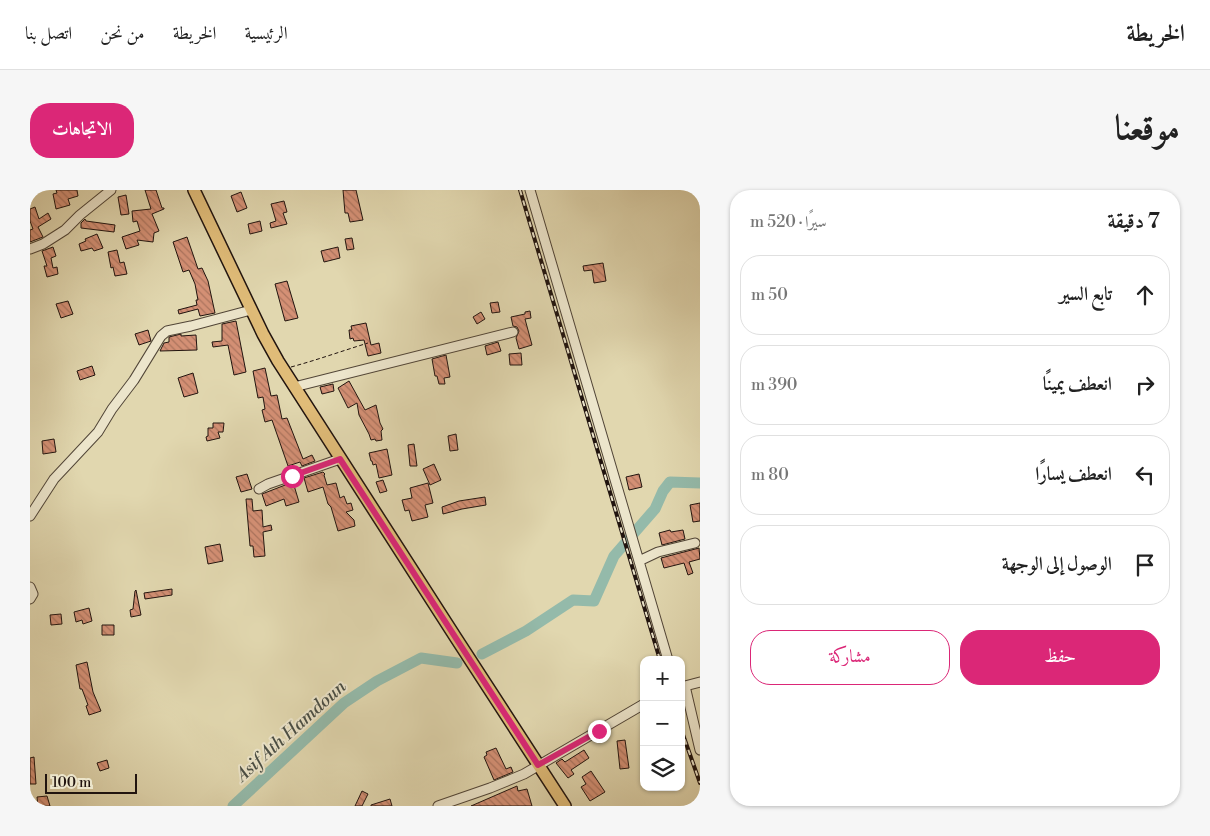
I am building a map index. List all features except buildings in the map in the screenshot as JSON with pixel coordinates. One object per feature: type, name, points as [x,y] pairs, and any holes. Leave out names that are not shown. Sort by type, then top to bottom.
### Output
[{"type":"main road","points":[[194,190],[251,310],[283,369],[566,806]]},
{"type":"street","points":[[30,249],[43,244],[65,230],[111,190]]},
{"type":"street","points":[[530,190],[667,656]]},
{"type":"street","points":[[30,516],[54,479],[98,432],[161,336],[167,331],[251,310]]},
{"type":"street","points":[[294,387],[513,332]]},
{"type":"street","points":[[259,489],[268,484],[340,459]]},
{"type":"street","points":[[639,561],[658,552],[695,543]]},
{"type":"street","points":[[30,587],[33,594],[30,600]]},
{"type":"street","points":[[685,686],[700,682]]},
{"type":"street","points":[[685,694],[700,750]]},
{"type":"street","points":[[438,806],[524,774],[640,706]]},
{"type":"path","points":[[283,369],[368,343]]},
{"type":"waterway","name":"Asif Ath Hamdoun","points":[[482,654],[526,631],[573,600],[594,601],[614,556],[655,509],[663,491],[670,482],[700,483]]},
{"type":"waterway","name":"Asif Ath Hamdoun","points":[[233,806],[344,703],[377,681],[421,658],[457,663]]},
{"type":"railway","points":[[520,190],[659,656]]},
{"type":"railway","points":[[685,740],[700,783]]},
{"type":"route","points":[[292,476],[317,469],[340,459],[538,765],[599,731]]}]
